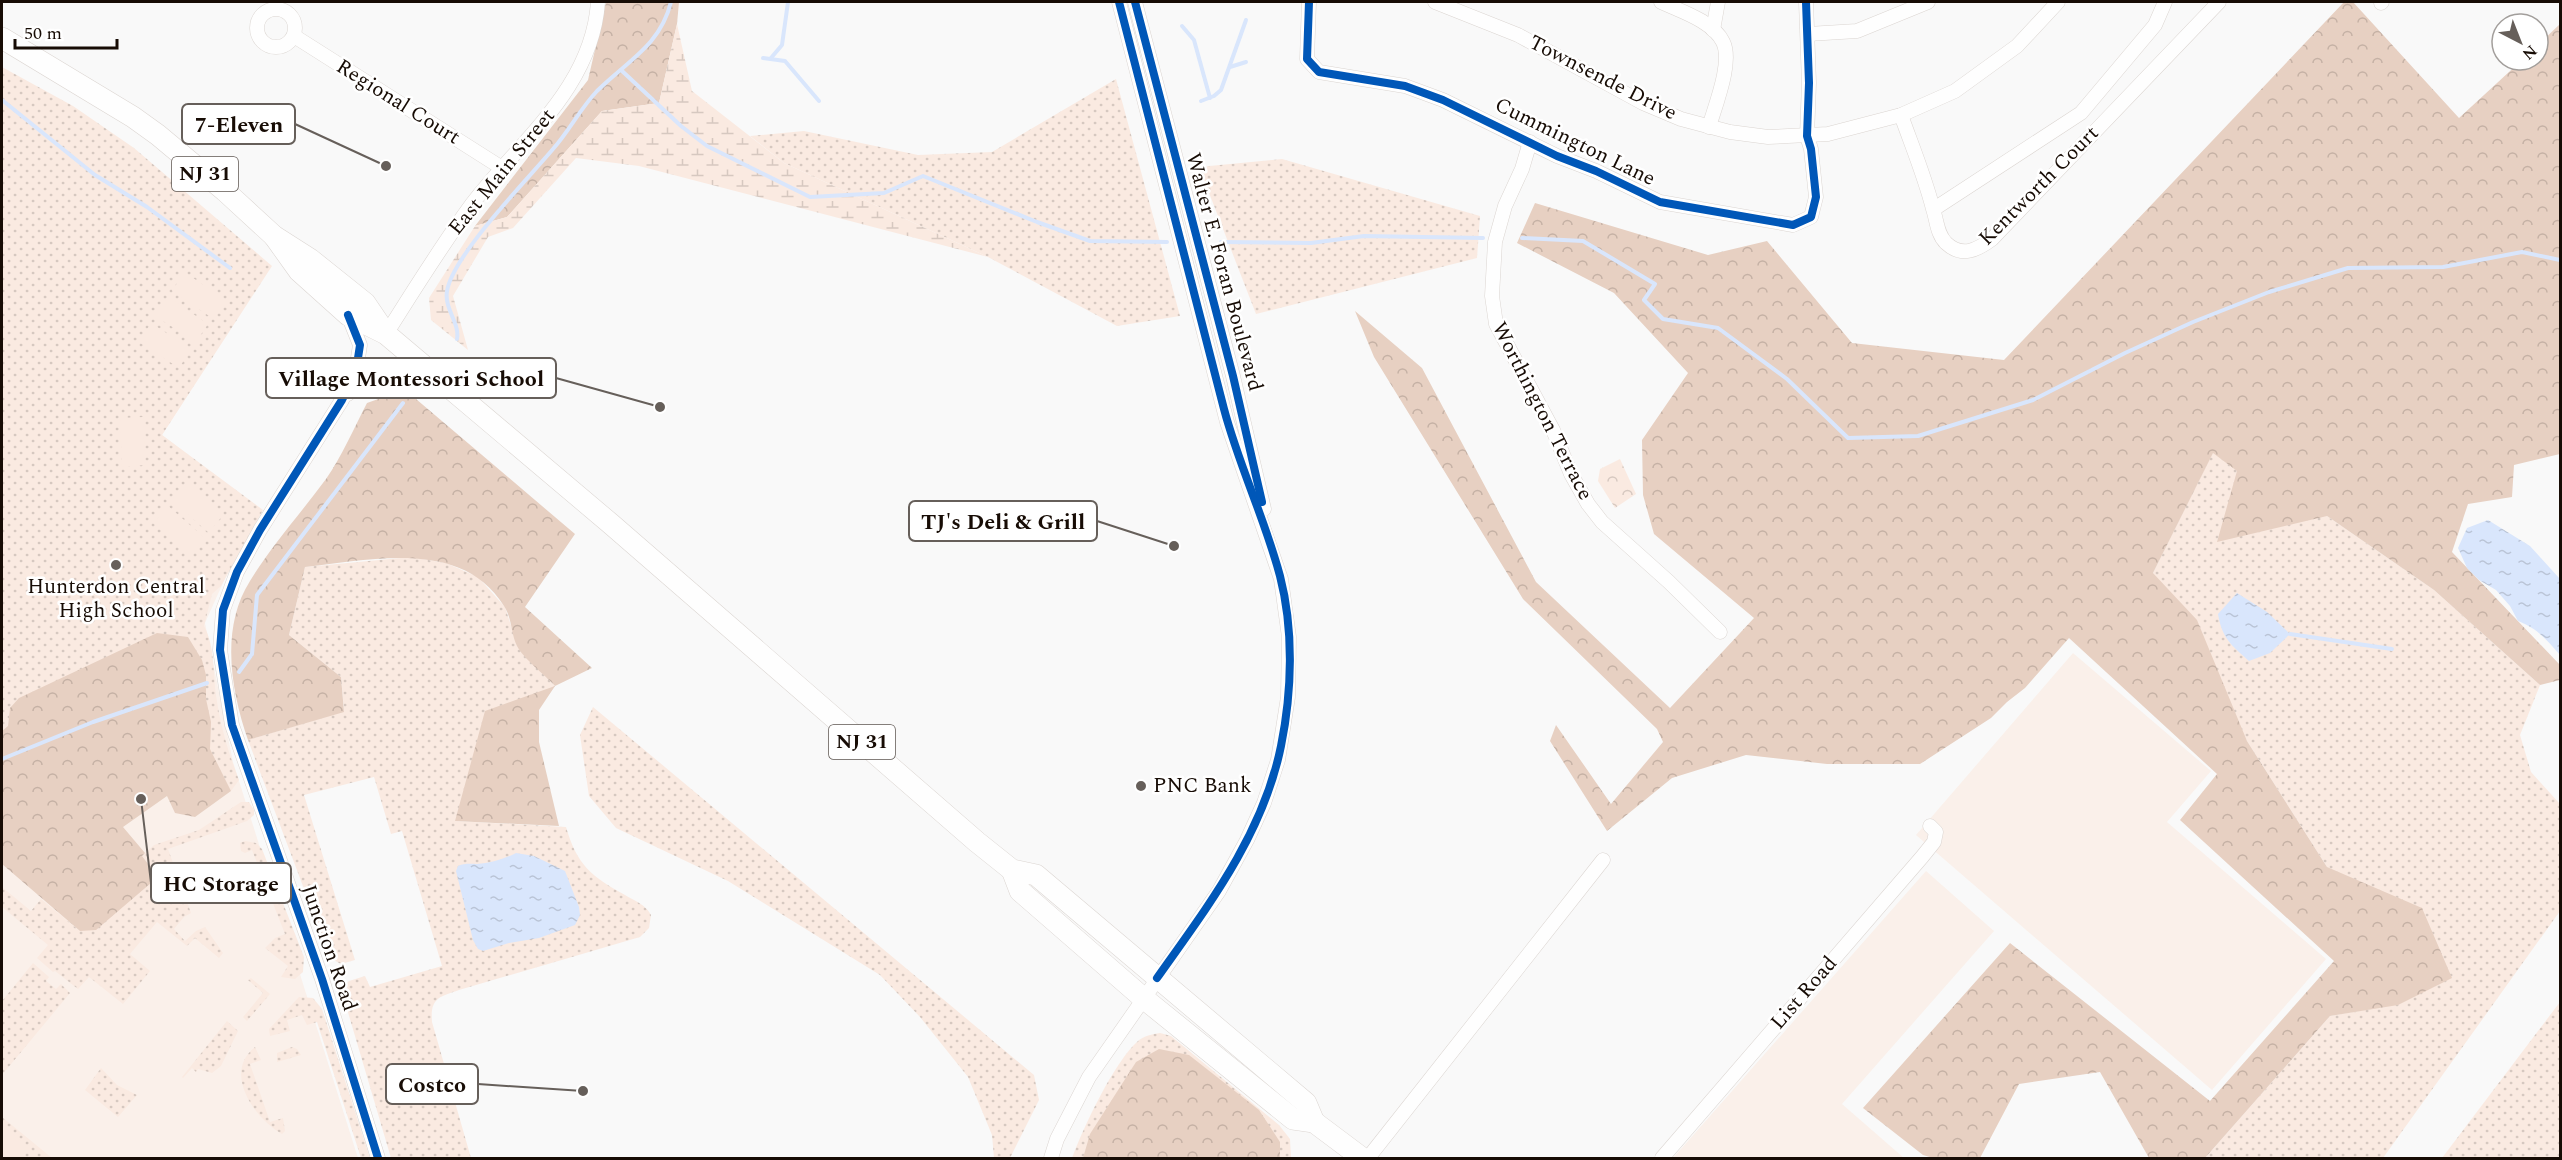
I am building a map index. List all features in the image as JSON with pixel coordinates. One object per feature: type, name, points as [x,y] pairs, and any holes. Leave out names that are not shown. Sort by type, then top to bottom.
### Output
[{"type":"highway","name":"NJ 31","points":[[2,38],[133,117],[158,135],[274,236],[310,259],[365,303],[386,334]]},
{"type":"highway","name":"NJ 31","points":[[274,236],[299,271],[348,315],[386,334],[1012,870],[1020,891],[1142,998],[1293,1119],[1314,1122],[1362,1158]]},
{"type":"highway","name":"NJ 31","points":[[1012,870],[1036,875],[1306,1104],[1314,1122]]},
{"type":"street","name":"East Main Street","points":[[386,334],[447,239],[502,168],[568,90],[589,47],[598,2]]},
{"type":"street","points":[[1120,4],[1137,2]]},
{"type":"street","name":"Walter E. Foran Boulevard","points":[[1052,1158],[1057,1139],[1089,1077],[1230,872],[1259,816],[1278,760],[1287,713],[1289,648],[1281,579],[1233,376],[1137,2]]},
{"type":"street","name":"Cummington Lane","points":[[1309,2],[1307,59],[1319,72],[1380,81],[1419,90],[1469,111],[1660,202],[1793,225],[1811,217],[1816,197],[1811,149],[1807,136]]},
{"type":"street","name":"Townsende Drive","points":[[1435,2],[1518,35],[1649,105],[1709,128],[1768,137],[1828,134],[1901,115],[1955,91],[2017,46],[2058,2]]},
{"type":"street","points":[[1661,2],[1713,30],[1723,42],[1726,60],[1709,128]]},
{"type":"street","points":[[1713,30],[1718,2]]},
{"type":"street","points":[[1806,2],[1807,136]]},
{"type":"street","points":[[1808,34],[1857,31],[1928,2]]},
{"type":"street","points":[[1934,209],[2080,113],[2155,25],[2165,2]]},
{"type":"street","name":"Kentworth Court","points":[[1901,115],[1934,209],[1938,231],[1945,242],[1956,250],[1966,253],[1981,248],[2219,2]]},
{"type":"street","name":"Walter E. Foran Boulevard","points":[[1120,4],[1227,422],[1273,552]]},
{"type":"street","name":"Regional Court","points":[[294,36],[502,168]]},
{"type":"street","name":"Worthington Terrace","points":[[1530,142],[1522,169],[1505,206],[1495,242],[1492,282],[1495,321],[1548,418],[1571,474],[1587,504],[1602,522],[1669,582],[1719,632]]},
{"type":"street","points":[[342,400],[356,371],[361,352],[348,315]]},
{"type":"street","points":[[342,400],[359,384],[380,372],[438,378]]},
{"type":"street","name":"Junction Road","points":[[342,400],[260,530],[237,572],[223,610],[220,629],[222,670],[232,725],[322,979],[378,1158]]},
{"type":"street","name":"List Road","points":[[1662,1158],[1922,858],[1934,842],[1936,832],[1930,826]]},
{"type":"street","points":[[1368,1158],[1603,860]]},
{"type":"shaded area","name":"Hunterdon Central High School","points":[[2,73],[267,271],[162,435],[257,507],[205,623],[233,762],[358,1158],[2,1158]]},
{"type":"shaded area","points":[[2073,653],[2211,771],[2167,822],[2326,959],[2212,1090],[1916,835]]},
{"type":"shaded area","points":[[1926,871],[1994,931],[1842,1104],[1904,1158],[1673,1158]]},
{"type":"green space","points":[[606,2],[679,2],[677,24],[659,103],[602,111],[507,217],[475,226],[588,80]]},
{"type":"green space","points":[[2344,2],[2353,2],[2459,118],[2509,72],[2550,72],[2550,34],[2560,24],[2560,454],[2514,465],[2512,497],[2468,504],[2452,552],[2560,665],[2560,680],[2540,685],[2434,590],[2327,516],[2217,542],[2237,471],[2213,453],[2153,573],[2197,620],[2247,741],[2327,867],[2422,908],[2452,978],[2398,1005],[2330,1016],[2205,1158],[2149,1158],[2100,1072],[2019,1084],[1980,1158],[1933,1158],[1923,1155],[1863,1108],[2010,943],[2210,1101],[2334,961],[2180,820],[2217,774],[2069,638],[2025,688],[1991,718],[1920,764],[1827,764],[1746,755],[1672,778],[1607,831],[1550,741],[1556,725],[1611,804],[1663,742],[1657,729],[1523,599],[1374,357],[1355,311],[1422,368],[1536,582],[1670,708],[1754,618],[1654,534],[1643,495],[1642,440],[1688,373],[1614,293],[1517,243],[1535,203],[1708,255],[1767,241],[1852,343],[2004,360]]},
{"type":"green space","points":[[677,24],[692,91],[784,163],[988,257],[639,166],[576,158],[513,228],[488,237],[453,296],[468,350],[431,320],[429,298],[475,226],[507,217],[602,111],[659,103]]},
{"type":"green space","points":[[2,67],[73,106],[134,148],[272,266],[162,435],[263,510],[221,586],[212,594],[204,626],[212,651],[222,727],[239,780],[231,791],[209,749],[10,708],[8,726],[2,731]]},
{"type":"green space","points":[[1116,79],[1180,316],[1117,326],[988,257],[784,163],[750,136],[804,131],[918,155],[992,152]]},
{"type":"green space","points":[[1282,159],[1480,216],[1477,258],[1256,314],[1199,167]]},
{"type":"green space","points":[[184,272],[225,299],[212,318],[172,291]]},
{"type":"green space","points":[[168,297],[208,324],[196,342],[155,316]]},
{"type":"green space","points":[[151,323],[191,349],[179,368],[139,342]]},
{"type":"green space","points":[[398,392],[416,399],[575,534],[525,607],[592,668],[555,686],[520,651],[504,606],[486,585],[464,570],[440,562],[414,558],[386,558],[305,567],[289,635],[341,677],[344,712],[248,740],[237,701],[231,660],[235,619],[241,599],[268,555],[332,470],[367,403]]},
{"type":"green space","points":[[143,417],[145,465],[122,467],[120,418]]},
{"type":"green space","points":[[2213,452],[2327,516],[2434,590],[2540,685],[2520,735],[2531,772],[2560,804],[2560,911],[2383,1158],[2205,1158],[2330,1016],[2398,1004],[2327,867],[2247,741],[2153,573]]},
{"type":"green space","points":[[1620,459],[1636,494],[1615,508],[1598,481],[1600,469]]},
{"type":"green space","points":[[187,484],[223,515],[209,533],[172,501]]},
{"type":"green space","points":[[168,506],[205,538],[190,555],[153,523]]},
{"type":"green space","points":[[411,557],[446,563],[478,577],[505,607],[518,647],[555,686],[455,821],[566,827],[575,851],[587,868],[603,882],[643,906],[651,915],[649,928],[640,937],[459,990],[441,997],[434,1003],[432,1022],[471,1158],[391,1158],[342,992],[343,986],[349,981],[365,976],[370,987],[442,966],[402,831],[391,834],[374,777],[304,795],[355,960],[341,964],[330,958],[248,740],[344,711],[341,677],[289,635],[305,567]]},
{"type":"green space","points":[[157,633],[188,637],[202,660],[206,675],[206,699],[211,722],[210,749],[231,791],[195,817],[175,813],[167,796],[123,827],[145,853],[142,856],[158,877],[96,930],[80,931],[2,864],[2,731],[8,726],[10,708],[19,698]]},
{"type":"green space","points":[[555,686],[539,710],[539,742],[559,826],[455,821],[485,711]]},
{"type":"green space","points":[[593,707],[1034,1075],[1039,1100],[1010,1158],[994,1158],[992,1135],[968,1077],[920,1017],[880,975],[728,881],[616,828],[589,796],[580,735]]},
{"type":"green space","points":[[241,802],[249,802],[254,810],[254,815],[247,821],[168,849],[191,913],[184,917],[174,929],[185,941],[196,931],[205,927],[223,953],[219,958],[195,938],[187,946],[157,922],[130,954],[150,971],[123,1004],[89,977],[78,989],[55,971],[53,972],[37,958],[48,945],[2,907],[2,887],[31,911],[41,899],[80,931],[158,877],[142,856],[154,845],[199,830]]},
{"type":"green space","points":[[245,841],[256,843],[262,849],[304,957],[303,972],[295,979],[281,977],[288,966],[265,948],[275,938],[285,934],[252,850],[245,853],[241,851],[240,843]]},
{"type":"green space","points":[[33,963],[49,977],[46,981],[56,989],[61,984],[70,993],[2,1075],[2,1001]]},
{"type":"green space","points":[[251,978],[270,994],[247,1021],[243,1017],[263,993],[248,980]]},
{"type":"green space","points":[[299,997],[313,998],[322,1009],[370,1158],[361,1158],[317,1022],[307,1025],[302,1015],[287,1020],[290,1031],[270,1036],[269,1029]]},
{"type":"green space","points":[[2560,1002],[2560,1158],[2442,1158]]},
{"type":"green space","points":[[227,1021],[238,1031],[221,1066],[212,1073],[198,1069],[196,1072],[192,1068],[183,1078],[182,1077]]},
{"type":"green space","points":[[1160,1033],[1171,1036],[1279,1125],[1290,1139],[1291,1158],[1072,1158],[1091,1113],[1119,1064],[1138,1041]]},
{"type":"green space","points":[[255,1047],[261,1060],[250,1064],[270,1122],[283,1118],[285,1131],[282,1134],[262,1118],[246,1095],[242,1082],[242,1069],[246,1058]]},
{"type":"green space","points":[[292,1047],[297,1049],[301,1055],[277,1062],[277,1053]]},
{"type":"green space","points":[[1159,1049],[1189,1055],[1259,1110],[1280,1142],[1280,1158],[1083,1158],[1090,1134],[1136,1062]]},
{"type":"green space","points":[[101,1068],[117,1085],[137,1095],[118,1117],[85,1090]]},
{"type":"green space","points":[[2,1117],[52,1158],[2,1158]]},
{"type":"green space","points":[[2,1125],[26,1145],[20,1158],[2,1158]]},
{"type":"water","points":[[2488,520],[2530,546],[2560,579],[2560,655],[2546,639],[2518,621],[2510,606],[2496,590],[2479,580],[2467,568],[2458,548],[2467,528]]},
{"type":"water","points":[[2237,593],[2267,612],[2290,634],[2270,653],[2249,661],[2228,641],[2218,614]]},
{"type":"water","points":[[516,853],[534,856],[565,871],[580,915],[575,925],[539,938],[509,943],[483,951],[478,949],[473,940],[456,871],[461,865],[492,862]]},
{"type":"waterway","points":[[457,339],[447,291],[462,258],[492,218],[559,142],[597,91],[651,42],[666,17],[671,2]]},
{"type":"waterway","points":[[771,58],[782,45],[788,2]]},
{"type":"waterway","points":[[1201,101],[1214,96],[1221,90],[1246,20]]},
{"type":"waterway","points":[[1182,26],[1194,40],[1210,98]]},
{"type":"waterway","points":[[763,58],[785,61],[819,101]]},
{"type":"waterway","points":[[1230,67],[1246,62]]},
{"type":"waterway","points":[[621,70],[681,126],[707,146],[810,197],[884,193],[923,176],[1090,241],[1167,242]]},
{"type":"waterway","points":[[2,100],[95,175],[147,207],[230,268]]},
{"type":"waterway","points":[[1221,242],[1311,243],[1364,236],[1483,238]]},
{"type":"waterway","points":[[1522,238],[1583,241],[1655,284],[1644,300],[1663,319],[1718,328],[1787,379],[1848,438],[1918,436],[2033,400],[2125,353],[2193,322],[2269,292],[2348,268],[2443,267],[2522,252],[2560,260]]},
{"type":"waterway","points":[[239,672],[252,654],[257,595],[403,403]]},
{"type":"waterway","points":[[2290,634],[2392,649]]},
{"type":"waterway","points":[[2,759],[93,722],[207,683]]},
{"type":"cycle path","points":[[1119,2],[1224,409],[1280,576],[1288,618],[1290,661],[1281,746],[1273,779],[1261,810],[1247,840],[1214,896],[1157,978]]},
{"type":"cycle path","points":[[1135,2],[1233,376],[1262,502]]},
{"type":"cycle path","points":[[1309,2],[1307,59],[1319,72],[1405,86],[1443,100],[1557,156],[1596,171],[1660,202],[1793,225],[1811,217],[1816,197],[1811,149],[1807,136],[1809,83],[1806,2]]},
{"type":"cycle path","points":[[348,315],[360,345],[356,371],[342,400],[260,530],[237,572],[223,610],[220,650],[232,725],[322,979],[378,1158]]},
{"type":"place","name":"7-Eleven","points":[[386,166]]},
{"type":"place","name":"Village Montessori School","points":[[660,407]]},
{"type":"place","name":"TJ's Deli & Grill","points":[[1174,546]]},
{"type":"place","name":"Hunterdon Central High School","points":[[116,565]]},
{"type":"place","name":"PNC Bank","points":[[1141,786]]},
{"type":"place","name":"HC Storage","points":[[141,799]]},
{"type":"place","name":"Costco","points":[[583,1091]]}]
